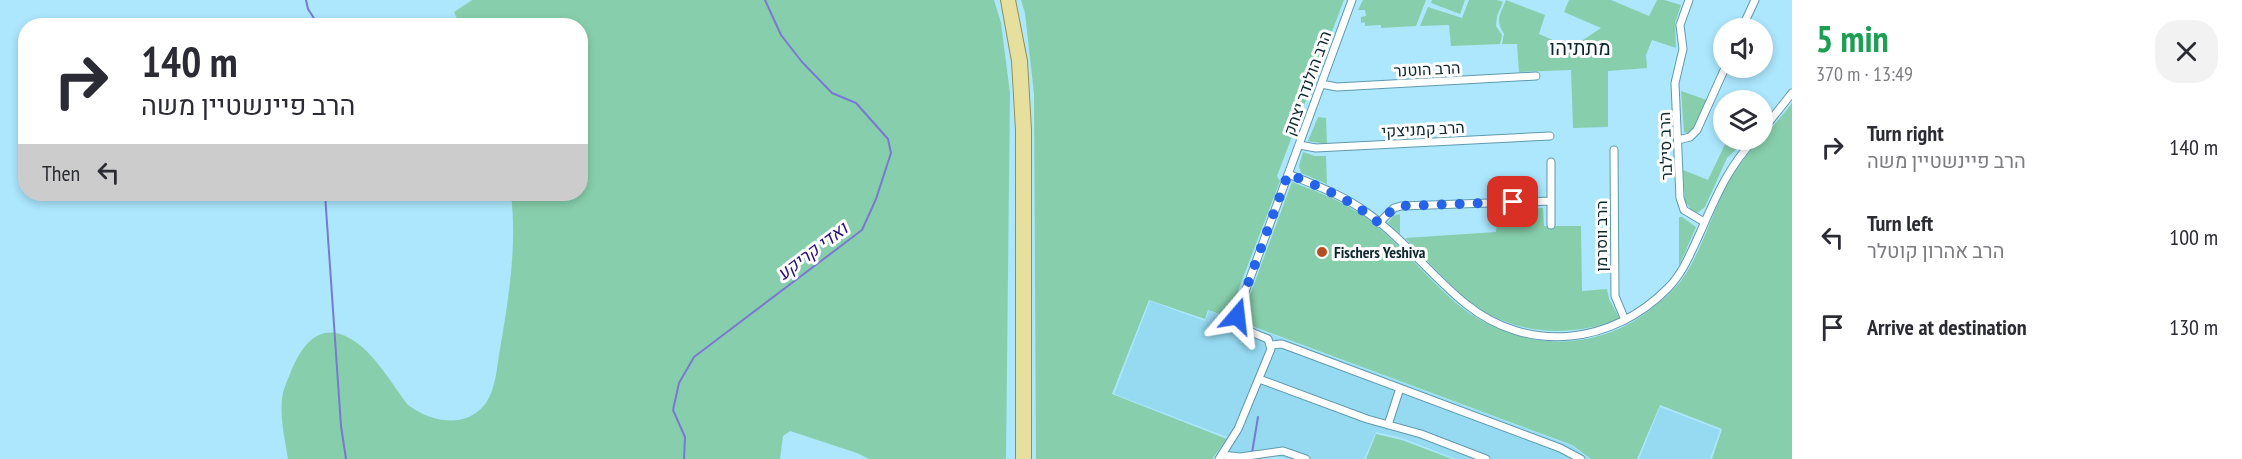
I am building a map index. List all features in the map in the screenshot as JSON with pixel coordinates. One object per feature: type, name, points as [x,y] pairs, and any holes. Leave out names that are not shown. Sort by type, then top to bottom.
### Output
[{"type":"main road","points":[[1005,0],[1016,62],[1020,130],[1020,459]]},
{"type":"main road","points":[[1011,0],[1023,61],[1027,130],[1027,459]]},
{"type":"street","name":"הרב הולנדר יצחק","points":[[1271,345],[1268,339],[1239,323],[1238,311],[1352,0]]},
{"type":"street","name":"הרב סילבר","points":[[1689,0],[1680,25],[1683,42],[1676,83],[1682,206],[1689,214],[1704,222]]},
{"type":"street","points":[[1747,18],[1755,0]]},
{"type":"street","name":"הרב הוטנר","points":[[1321,84],[1337,87],[1536,76]]},
{"type":"street","points":[[1678,140],[1690,137],[1697,130],[1720,78]]},
{"type":"street","points":[[1773,117],[1792,93]]},
{"type":"street","name":"הרב קמניצקי","points":[[1299,145],[1316,148],[1550,136]]},
{"type":"street","name":"הרב ווסרמן","points":[[1614,150],[1615,296],[1625,320]]},
{"type":"street","points":[[1288,174],[1339,196],[1366,211],[1469,306],[1508,328],[1538,335],[1567,337],[1600,331],[1625,320],[1670,287],[1686,262],[1726,176],[1745,150]]},
{"type":"street","points":[[1551,162],[1551,225]]},
{"type":"street","points":[[1379,223],[1394,208],[1401,206],[1551,201]]},
{"type":"street","points":[[1220,457],[1238,429],[1271,345],[1282,344],[1560,448],[1581,459]]},
{"type":"street","points":[[1259,379],[1367,419],[1420,434],[1486,459]]},
{"type":"street","points":[[1388,425],[1400,388]]},
{"type":"street","points":[[1220,457],[1283,452],[1306,459]]},
{"type":"shaded area","points":[[1150,301],[1205,321],[1209,311],[1572,446],[1589,459],[1456,459],[1402,438],[1376,432],[1364,459],[1289,459],[1276,456],[1261,459],[1223,459],[1216,456],[1230,438],[1114,394]]},
{"type":"shaded area","points":[[1660,407],[1720,430],[1710,459],[1639,459]]},
{"type":"green space","points":[[472,0],[994,0],[1001,23],[1010,93],[1006,459],[869,459],[790,431],[783,436],[780,459],[288,459],[283,429],[283,392],[302,351],[308,343],[322,334],[331,332],[340,334],[359,344],[389,378],[408,405],[427,416],[459,420],[478,412],[489,397],[497,370],[513,252],[512,201],[588,201],[588,18],[457,18],[454,12]]},
{"type":"green space","points":[[1021,0],[1344,0],[1277,176],[1280,181],[1228,317],[1208,310],[1205,319],[1149,300],[1112,394],[1227,439],[1212,459],[1036,459],[1034,94],[1025,13]]},
{"type":"green space","points":[[1363,0],[1426,0],[1416,26],[1381,28],[1381,25],[1365,26],[1365,22],[1361,23],[1361,17],[1366,16],[1365,10],[1358,10]]},
{"type":"green space","points":[[1432,0],[1465,0],[1460,14],[1431,3]]},
{"type":"green space","points":[[1469,0],[1503,2],[1497,16],[1496,26],[1502,35],[1500,44],[1451,46],[1449,25],[1420,26],[1428,7],[1462,18]]},
{"type":"green space","points":[[1506,0],[1545,15],[1539,34],[1571,48],[1601,28],[1564,12],[1569,0],[1611,0],[1649,16],[1657,0],[1664,0],[1681,5],[1675,23],[1676,48],[1652,40],[1646,55],[1647,68],[1608,71],[1608,127],[1573,128],[1571,70],[1519,72],[1517,44],[1502,44],[1504,34],[1499,17]]},
{"type":"green space","points":[[1681,91],[1707,100],[1693,129],[1687,133],[1684,132]]},
{"type":"green space","points":[[1792,103],[1792,459],[1712,459],[1722,429],[1660,405],[1637,459],[1591,459],[1572,445],[1244,323],[1244,311],[1292,182],[1337,200],[1362,215],[1455,302],[1477,318],[1501,330],[1526,338],[1551,341],[1577,340],[1603,335],[1627,325],[1650,310],[1679,283],[1697,253],[1732,176],[1746,156],[1751,150],[1773,150],[1773,126]]},
{"type":"green space","points":[[1318,117],[1326,118],[1327,144],[1308,141]]},
{"type":"green space","points":[[1722,150],[1735,150],[1727,158],[1705,207],[1697,213],[1693,212],[1685,201],[1683,170],[1708,180]]},
{"type":"green space","points":[[1303,152],[1315,156],[1326,156],[1327,184],[1301,173],[1299,166]]},
{"type":"green space","points":[[1543,208],[1544,226],[1581,226],[1582,291],[1607,289],[1609,299],[1620,319],[1587,328],[1555,331],[1538,330],[1506,322],[1490,315],[1468,300],[1405,238],[1496,232],[1498,210]]},
{"type":"green space","points":[[1400,214],[1400,234],[1388,223],[1393,216]]},
{"type":"green space","points":[[1679,217],[1696,227],[1679,266]]},
{"type":"green space","points":[[1376,434],[1402,440],[1452,459],[1366,459]]},
{"type":"waterway","points":[[306,0],[314,18]]},
{"type":"waterway","name":"ואדי קריקע","points":[[684,459],[685,437],[673,410],[679,383],[694,357],[862,230],[876,199],[891,153],[888,139],[856,103],[832,93],[802,62],[781,35],[765,0]]},
{"type":"waterway","points":[[325,201],[341,426],[346,459]]},
{"type":"waterway","points":[[1252,453],[1258,417]]},
{"type":"place","name":"Fischers Yeshiva","points":[[1322,252]]},
{"type":"district","name":"מתתיהו","points":[[1580,48]]},
{"type":"route","points":[[1237,316],[1288,174],[1328,190],[1366,211],[1379,223],[1394,208],[1401,206],[1513,202]]}]
